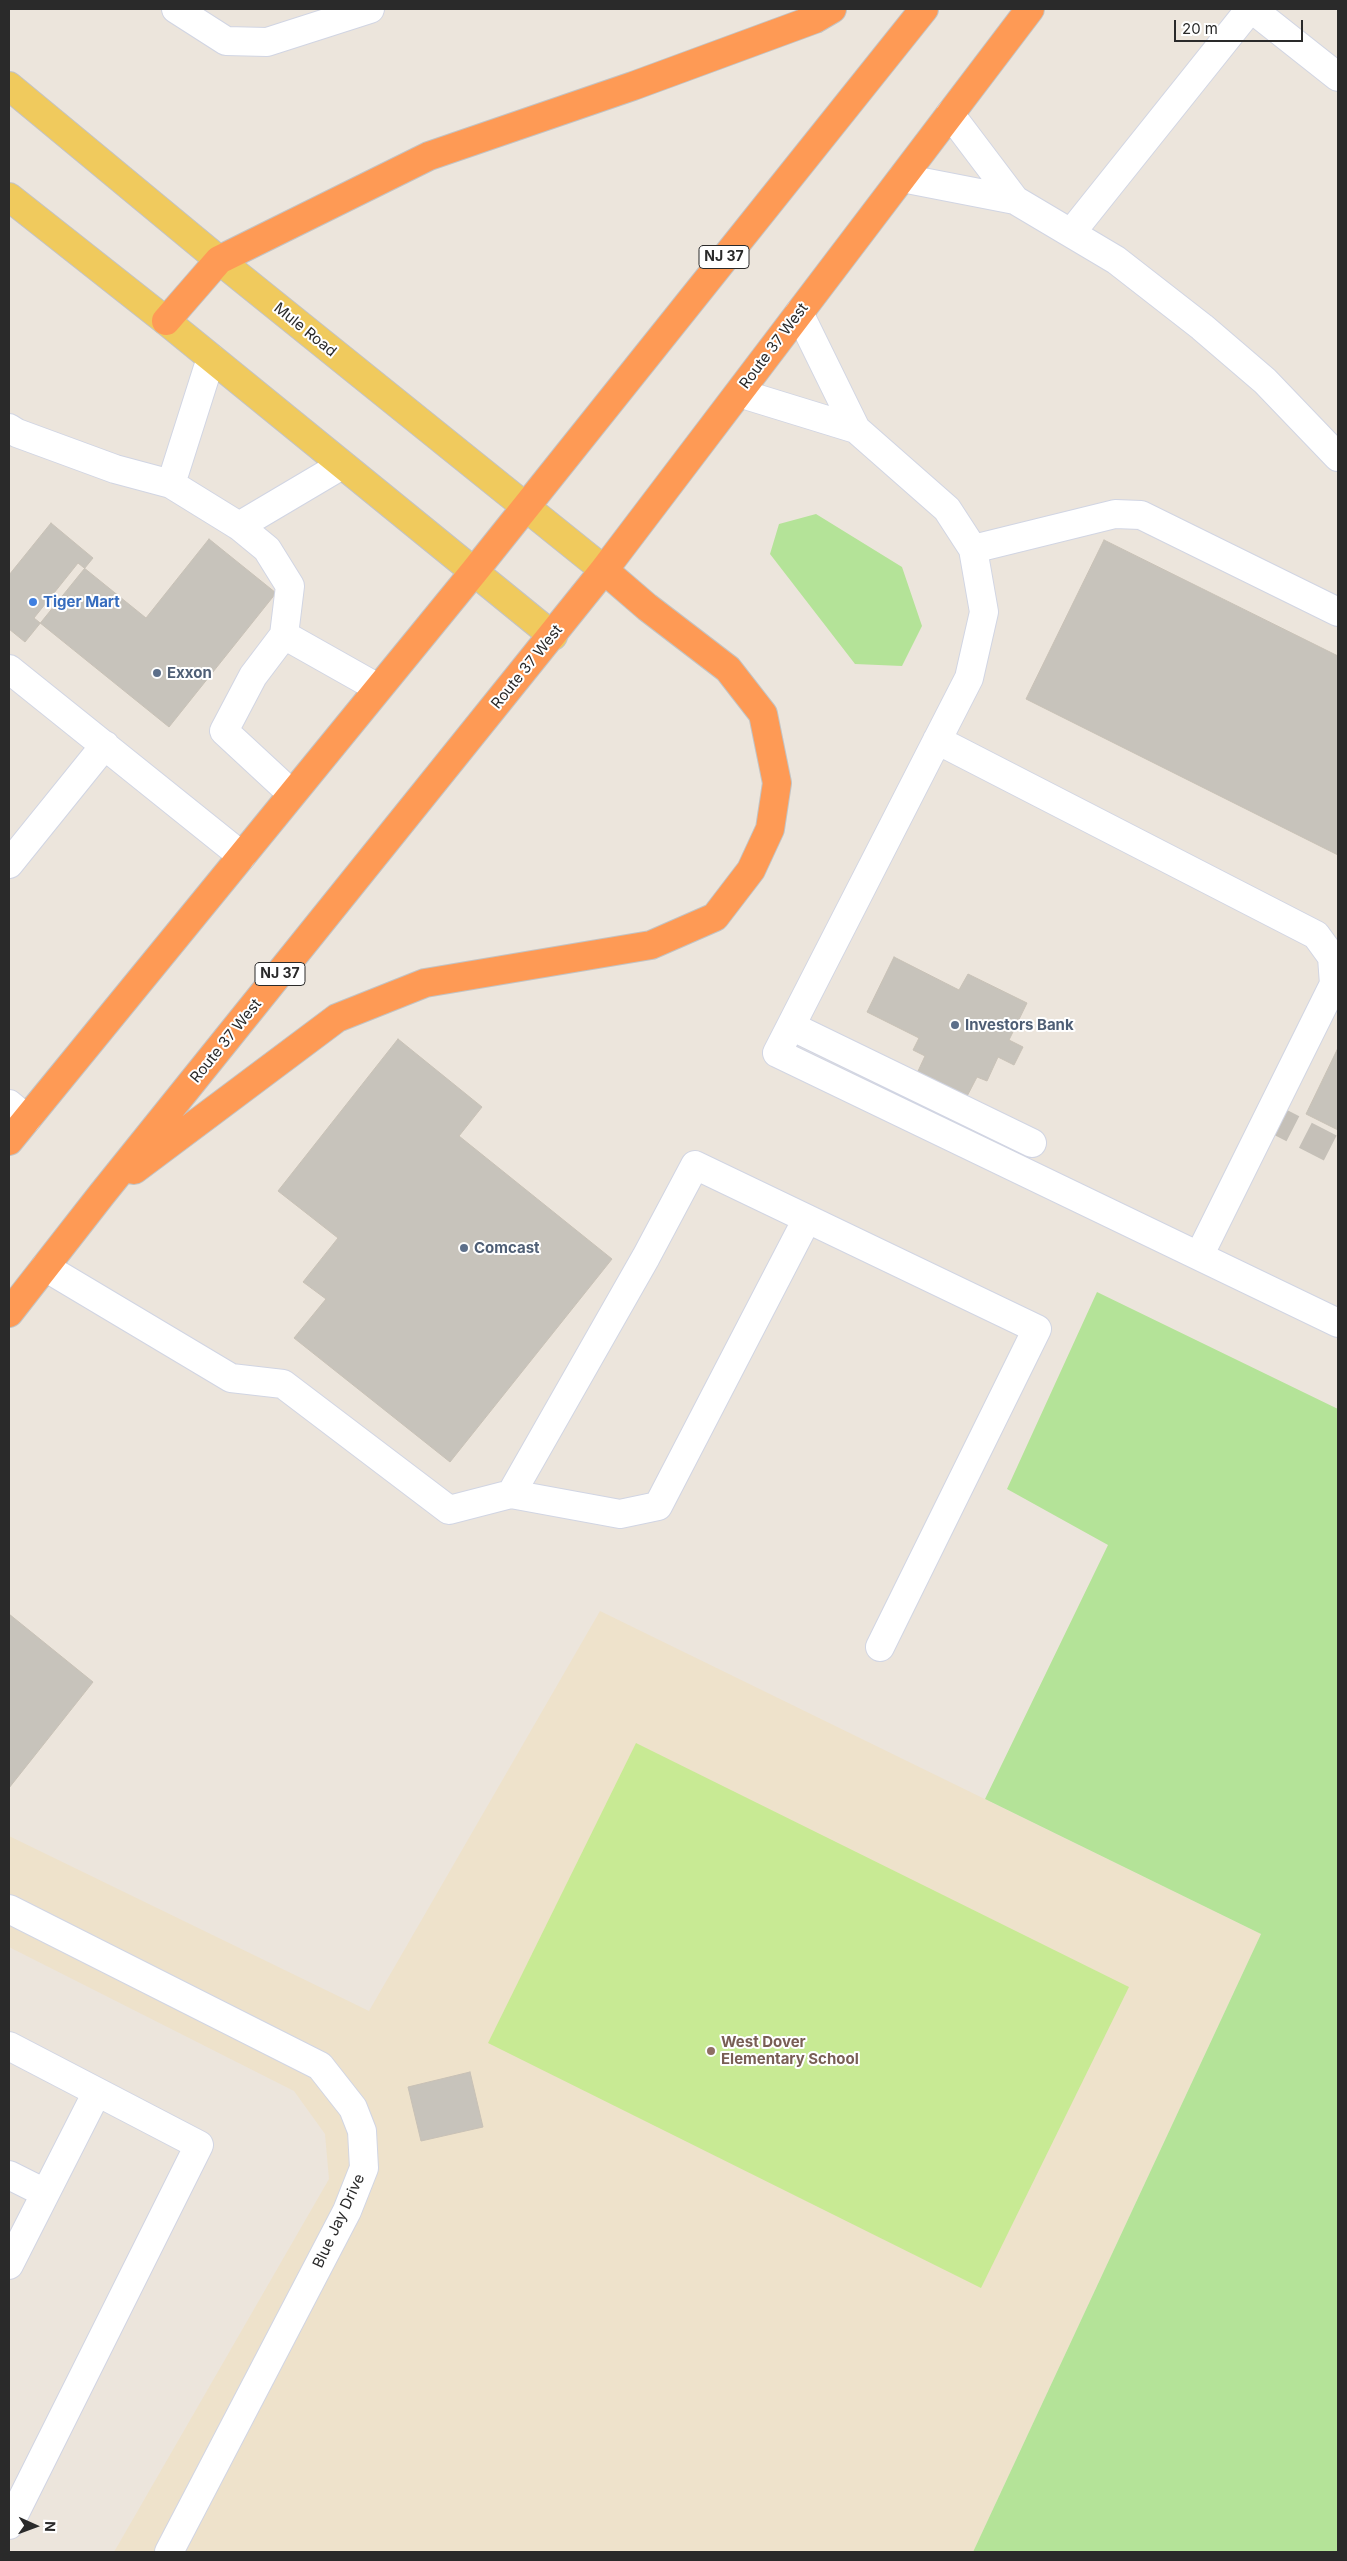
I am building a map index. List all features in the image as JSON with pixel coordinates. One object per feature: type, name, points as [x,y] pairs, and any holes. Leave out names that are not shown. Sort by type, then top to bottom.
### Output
[{"type":"highway","points":[[166,321],[219,260],[429,156],[633,86],[815,19],[832,9]]},
{"type":"highway","name":"NJ 37","points":[[9,1141],[18,1112],[242,856],[473,573],[525,505],[924,9]]},
{"type":"highway","name":"Route 37 West","points":[[9,1313],[102,1194],[553,636],[1030,9]]},
{"type":"highway","points":[[102,1194],[337,1018],[425,983],[652,945],[715,917],[751,870],[770,829],[777,783],[763,714],[728,669],[604,570]]},
{"type":"main road","name":"Mule Road","points":[[9,86],[219,260],[604,570]]},
{"type":"main road","points":[[9,197],[166,321],[473,573],[553,636]]},
{"type":"street","points":[[194,14],[226,42],[267,42],[370,9]]},
{"type":"street","points":[[1071,233],[1251,9],[1338,76]]},
{"type":"street","points":[[950,114],[1015,200]]},
{"type":"street","points":[[902,178],[1015,200],[1116,260],[1202,327],[1265,381],[1338,457]]},
{"type":"street","points":[[800,313],[856,428],[947,509],[973,549],[984,612],[969,678],[777,1053],[1338,1323]]},
{"type":"street","points":[[171,484],[211,358]]},
{"type":"street","points":[[739,393],[856,428]]},
{"type":"street","points":[[11,436],[171,484],[239,526],[267,549],[290,586],[284,635],[253,676],[224,731],[292,794]]},
{"type":"street","points":[[239,526],[342,465]]},
{"type":"street","points":[[973,549],[1115,514],[1141,515],[1338,612]]},
{"type":"street","points":[[284,635],[378,688]]},
{"type":"street","points":[[9,669],[242,856]]},
{"type":"street","points":[[937,740],[1316,935],[1332,957],[1334,984],[1199,1256]]},
{"type":"street","points":[[9,864],[105,746]]},
{"type":"street","points":[[791,1026],[1032,1143]]},
{"type":"street","points":[[511,1494],[646,1257],[695,1165],[1037,1329],[880,1647]]},
{"type":"street","points":[[45,1266],[231,1378],[282,1384],[449,1510],[511,1494],[620,1514],[658,1506],[807,1219]]},
{"type":"street","name":"Blue Jay Drive","points":[[9,1909],[320,2066],[353,2108],[362,2131],[364,2168],[347,2211],[169,2552]]},
{"type":"street","points":[[9,2046],[199,2145],[9,2524]]},
{"type":"street","points":[[9,2265],[97,2092]]},
{"type":"street","points":[[9,2175],[45,2193]]},
{"type":"shaded area","name":"West Dover Elementary School","points":[[600,1611],[1261,1934],[973,2552],[114,2552],[329,2179],[325,2134],[294,2091],[9,1947],[9,1836],[369,2011]]},
{"type":"green space","points":[[816,514],[902,567],[922,626],[902,666],[855,664],[770,554],[779,524]]},
{"type":"green space","points":[[1097,1292],[1338,1409],[1338,2552],[973,2552],[1261,1934],[985,1799],[1108,1545],[1007,1489]]},
{"type":"green space","points":[[636,1743],[1129,1987],[981,2288],[488,2043]]},
{"type":"building","name":"Tiger Mart","points":[[51,523],[93,558],[25,642],[9,629],[9,575]]},
{"type":"building","name":"Exxon","points":[[209,539],[276,593],[169,727],[34,618],[78,563],[146,618]]},
{"type":"building","points":[[1104,540],[1338,656],[1338,855],[1026,699]]},
{"type":"building","name":"Investors Bank","points":[[894,957],[959,990],[968,974],[1027,1003],[1009,1040],[1023,1047],[1014,1065],[998,1057],[987,1081],[977,1077],[962,1106],[913,1082],[925,1056],[913,1050],[919,1038],[867,1012]]},
{"type":"building","name":"Comcast","points":[[398,1039],[482,1107],[459,1136],[612,1259],[450,1462],[294,1338],[326,1299],[303,1282],[338,1238],[278,1191]]},
{"type":"building","points":[[1338,1048],[1338,1130],[1306,1114]]},
{"type":"building","points":[[9,1614],[93,1682],[9,1788]]},
{"type":"building","points":[[470,2072],[483,2127],[421,2141],[408,2087]]},
{"type":"tunnel","points":[[1268,1116],[1338,1152]]},
{"type":"place","name":"Tiger Mart","points":[[33,602]]},
{"type":"place","name":"Exxon","points":[[157,673]]},
{"type":"place","name":"Investors Bank","points":[[955,1025]]},
{"type":"place","name":"Comcast","points":[[464,1248]]},
{"type":"place","name":"West Dover Elementary School","points":[[711,2051]]}]
